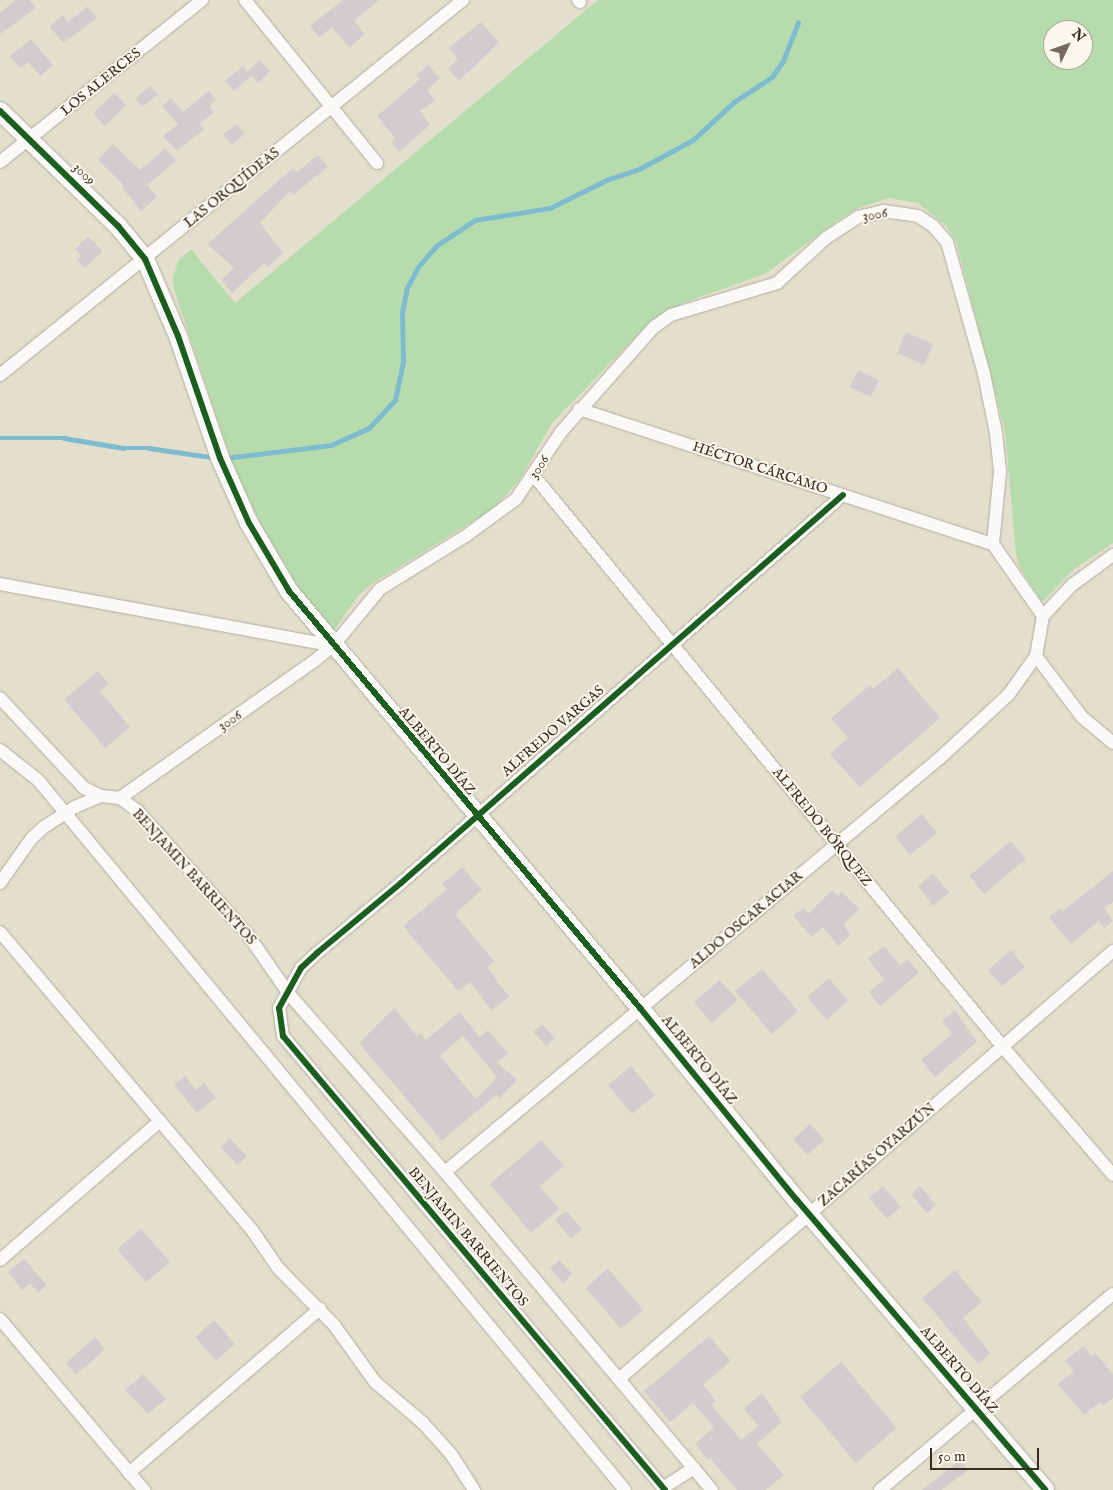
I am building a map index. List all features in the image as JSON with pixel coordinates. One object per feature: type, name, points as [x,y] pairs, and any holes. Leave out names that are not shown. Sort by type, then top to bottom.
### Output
[{"type":"street","name":"LOS ALERCES","points":[[0,162],[202,0]]},
{"type":"street","points":[[245,0],[377,163]]},
{"type":"street","name":"LAS ORQUÍDEAS","points":[[0,375],[463,0]]},
{"type":"street","name":"3009","points":[[0,111],[30,138],[118,226],[145,259],[178,336],[220,458],[249,523],[289,591],[333,646]]},
{"type":"street","name":"3006","points":[[120,798],[333,646],[380,588],[498,514],[534,476],[561,432],[660,323],[671,315],[777,283],[826,238],[858,217],[883,211],[918,216],[934,226],[947,242],[984,374],[996,433],[1000,472],[993,544]]},
{"type":"street","name":"HÉCTOR CÁRCAMO","points":[[580,410],[993,544]]},
{"type":"street","name":"ALFREDO BÓRQUEZ","points":[[534,476],[1002,1046],[1113,1175]]},
{"type":"street","name":"ALFREDO VARGAS","points":[[289,994],[301,968],[843,495]]},
{"type":"street","points":[[993,544],[1043,616]]},
{"type":"street","points":[[1113,555],[1072,585],[1043,616],[1036,656],[1082,717],[1113,743]]},
{"type":"street","points":[[0,584],[333,646]]},
{"type":"street","name":"ALBERTO DÍAZ","points":[[333,646],[640,1008],[809,1215],[1045,1490]]},
{"type":"street","name":"ALDO OSCAR ACIAR","points":[[445,1172],[940,758],[1008,694],[1036,656]]},
{"type":"street","name":"BENJAMIN BARRIENTOS","points":[[0,698],[84,788],[100,796],[120,798],[138,811],[242,928],[289,994],[445,1172],[712,1490]]},
{"type":"street","points":[[0,750],[38,780],[625,1490]]},
{"type":"street","points":[[0,883],[31,839],[65,813],[100,796]]},
{"type":"street","points":[[0,932],[252,1230],[278,1268],[320,1309],[375,1382],[423,1423],[451,1454],[474,1490]]},
{"type":"street","name":"ZACARÍAS OYARZÚN","points":[[619,1379],[1113,952]]},
{"type":"street","name":"BENJAMIN BARRIENTOS","points":[[289,994],[278,1008],[283,1036],[664,1489]]},
{"type":"street","points":[[0,1260],[160,1121]]},
{"type":"street","points":[[880,1490],[1113,1294]]},
{"type":"street","points":[[129,1473],[320,1309]]},
{"type":"street","points":[[0,1319],[144,1490]]},
{"type":"street","points":[[664,1489],[694,1468]]},
{"type":"green space","points":[[598,0],[1113,0],[1113,543],[1074,569],[1042,602],[1020,568],[1016,554],[1005,431],[956,241],[946,226],[918,203],[889,198],[858,208],[840,219],[765,274],[686,302],[650,322],[552,423],[519,481],[493,509],[370,585],[358,596],[333,632],[297,590],[274,551],[233,466],[174,289],[173,278],[178,261],[191,249],[235,303]]},
{"type":"building","points":[[15,0],[29,0],[36,8],[0,34],[0,13]]},
{"type":"building","points":[[343,0],[379,0],[354,21],[365,34],[349,48],[332,27],[319,37],[310,26]]},
{"type":"building","points":[[88,6],[97,18],[63,43],[49,26],[63,15],[68,22]]},
{"type":"building","points":[[481,22],[499,42],[459,81],[448,69],[458,59],[449,48]]},
{"type":"building","points":[[31,39],[53,65],[40,76],[28,62],[20,68],[10,56]]},
{"type":"building","points":[[259,60],[270,71],[258,83],[251,76],[234,91],[225,81],[243,66],[247,72]]},
{"type":"building","points":[[428,65],[440,78],[427,90],[435,100],[420,111],[430,125],[399,152],[391,142],[395,138],[377,116],[420,79],[416,75]]},
{"type":"building","points":[[151,86],[158,95],[142,107],[135,98]]},
{"type":"building","points":[[209,91],[216,100],[209,106],[214,112],[199,124],[204,129],[177,151],[163,136],[178,124],[162,106],[171,98],[183,112]]},
{"type":"building","points":[[114,93],[126,105],[105,126],[93,113]]},
{"type":"building","points":[[237,124],[245,134],[231,145],[223,134]]},
{"type":"building","points":[[113,144],[140,170],[166,148],[176,161],[147,185],[157,197],[141,211],[121,186],[123,184],[98,160]]},
{"type":"building","points":[[318,155],[328,167],[293,195],[290,191],[260,223],[283,253],[268,267],[264,263],[232,293],[221,280],[234,268],[207,244],[293,168],[297,172]]},
{"type":"building","points":[[88,236],[103,251],[85,268],[77,260],[81,256],[75,249]]},
{"type":"building","points":[[906,332],[933,344],[924,365],[897,353]]},
{"type":"building","points":[[858,370],[879,380],[871,397],[850,387]]},
{"type":"building","points":[[898,668],[940,718],[860,787],[830,754],[848,738],[831,718],[870,685],[873,689]]},
{"type":"building","points":[[98,671],[109,684],[100,691],[130,727],[105,748],[64,699]]},
{"type":"building","points":[[922,814],[937,833],[910,855],[895,836]]},
{"type":"building","points":[[1011,841],[1026,859],[984,894],[969,876]]},
{"type":"building","points":[[462,867],[482,890],[455,914],[494,961],[487,967],[509,997],[491,1010],[470,982],[458,991],[403,926],[447,889],[442,884]]},
{"type":"building","points":[[1113,871],[1113,902],[1104,908],[1113,921],[1104,928],[1099,921],[1071,944],[1049,917],[1060,908],[1063,911]]},
{"type":"building","points":[[933,873],[949,893],[933,906],[918,886]]},
{"type":"building","points":[[832,890],[838,896],[842,892],[859,909],[843,925],[851,935],[838,946],[823,927],[812,937],[793,916],[803,908],[808,914]]},
{"type":"building","points":[[884,946],[900,965],[908,959],[919,973],[880,1006],[869,992],[884,979],[868,959]]},
{"type":"building","points":[[1011,950],[1025,967],[1002,986],[988,970]]},
{"type":"building","points":[[762,969],[798,1011],[772,1034],[735,991]]},
{"type":"building","points":[[829,978],[848,1001],[826,1020],[807,997]]},
{"type":"building","points":[[720,980],[738,1000],[712,1023],[694,1002]]},
{"type":"building","points":[[394,1008],[417,1036],[420,1033],[426,1040],[459,1012],[480,1037],[488,1030],[508,1054],[497,1062],[517,1080],[499,1098],[496,1095],[442,1141],[359,1043]],"holes":[[[463,1036],[497,1077],[476,1099],[440,1056]]]},
{"type":"building","points":[[955,1010],[977,1042],[935,1077],[921,1060],[952,1034],[942,1021]]},
{"type":"building","points":[[542,1024],[555,1038],[546,1046],[533,1032]]},
{"type":"building","points":[[631,1066],[655,1095],[632,1114],[608,1085]]},
{"type":"building","points":[[185,1076],[196,1090],[204,1083],[216,1098],[197,1113],[174,1085]]},
{"type":"building","points":[[810,1124],[825,1140],[807,1155],[793,1139]]},
{"type":"building","points":[[230,1138],[247,1156],[238,1165],[221,1147]]},
{"type":"building","points":[[541,1140],[564,1166],[540,1186],[559,1209],[531,1233],[490,1184]]},
{"type":"building","points":[[883,1186],[901,1207],[887,1219],[869,1198]]},
{"type":"building","points":[[920,1186],[936,1205],[927,1213],[911,1194]]},
{"type":"building","points":[[566,1211],[582,1229],[571,1239],[555,1220]]},
{"type":"building","points":[[141,1229],[170,1262],[146,1282],[117,1249]]},
{"type":"building","points":[[24,1259],[47,1285],[38,1293],[30,1283],[22,1290],[8,1272]]},
{"type":"building","points":[[560,1260],[572,1274],[563,1283],[550,1268]]},
{"type":"building","points":[[608,1268],[643,1310],[621,1329],[586,1288]]},
{"type":"building","points":[[955,1270],[982,1302],[963,1318],[990,1353],[978,1364],[922,1298]]},
{"type":"building","points":[[214,1320],[235,1344],[216,1361],[195,1337]]},
{"type":"building","points":[[709,1336],[731,1361],[703,1385],[716,1401],[711,1405],[741,1440],[758,1426],[744,1409],[762,1393],[782,1422],[757,1444],[784,1475],[766,1490],[737,1490],[710,1458],[708,1460],[695,1444],[714,1427],[693,1403],[670,1422],[644,1391]]},
{"type":"building","points":[[95,1337],[105,1349],[76,1375],[66,1363]]},
{"type":"building","points":[[1083,1346],[1092,1356],[1095,1353],[1113,1374],[1113,1398],[1103,1406],[1100,1402],[1084,1415],[1058,1384],[1074,1371],[1065,1361]]},
{"type":"building","points":[[841,1362],[897,1428],[856,1463],[800,1397]]},
{"type":"building","points":[[143,1374],[166,1399],[148,1414],[125,1390]]},
{"type":"building","points":[[960,1460],[968,1470],[942,1490],[922,1490]]},
{"type":"waterway","points":[[225,458],[331,445],[369,428],[395,400],[403,361],[402,313],[407,288],[418,267],[436,246],[475,220],[550,208],[609,179],[639,169],[693,140],[734,102],[772,77],[783,61],[798,23]]},
{"type":"waterway","points":[[0,438],[64,438],[123,448],[149,448],[217,458]]},
{"type":"cycle path","points":[[0,111],[118,226],[145,259],[178,336],[220,458],[249,523],[289,591],[640,1008],[796,1199],[1045,1490]]},
{"type":"cycle path","points":[[665,1490],[283,1036],[279,1008],[301,968],[317,953],[401,883],[843,495]]}]
